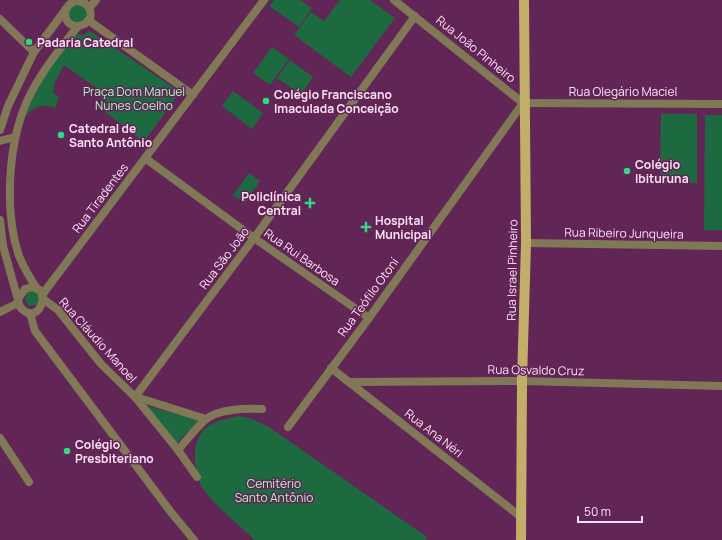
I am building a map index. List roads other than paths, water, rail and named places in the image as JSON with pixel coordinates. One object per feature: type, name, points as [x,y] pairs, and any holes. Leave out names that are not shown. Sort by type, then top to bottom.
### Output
[{"type":"main road","name":"Rua Israel Pinheiro","points":[[521,540],[522,382],[526,243],[524,0]]},
{"type":"street","points":[[89,8],[96,0]]},
{"type":"street","name":"Rua Tiradentes","points":[[41,294],[264,0]]},
{"type":"street","name":"Rua João Pinheiro","points":[[394,0],[524,103]]},
{"type":"street","points":[[0,130],[8,106],[34,52],[70,3],[84,2],[89,8],[90,17],[78,26],[55,54],[39,79],[27,102],[15,137],[10,204],[19,256],[41,294],[41,307],[34,312],[22,310],[18,301],[3,246],[0,220]]},
{"type":"street","points":[[70,3],[66,17],[74,26],[78,26]]},
{"type":"street","name":"Rua São João","points":[[135,397],[254,238],[415,16]]},
{"type":"street","points":[[0,19],[34,52]]},
{"type":"street","points":[[88,20],[193,95]]},
{"type":"street","name":"Rua Olegário Maciel","points":[[524,103],[722,104]]},
{"type":"street","name":"Rua Teófilo Otoní","points":[[288,427],[369,318],[524,103]]},
{"type":"street","points":[[0,141],[15,137]]},
{"type":"street","name":"Rua Rui Barbosa","points":[[145,158],[254,238],[369,318]]},
{"type":"street","name":"Rua Ribeiro Junqueira","points":[[526,243],[722,246]]},
{"type":"street","points":[[0,312],[18,301],[25,289],[41,294]]},
{"type":"street","name":"Rua Cláudio Manoel","points":[[41,294],[58,310],[101,364],[135,397],[178,450],[197,477]]},
{"type":"street","points":[[30,312],[35,331],[170,511],[194,540]]},
{"type":"street","name":"Rua Ana Néri","points":[[331,368],[351,382],[521,517]]},
{"type":"street","name":"Rua Osvaldo Cruz","points":[[351,382],[522,382],[722,386]]},
{"type":"street","name":"Rua Cláudio Manoel","points":[[135,397],[206,418]]},
{"type":"street","points":[[178,450],[206,418],[229,410],[249,408],[262,409]]},
{"type":"street","points":[[0,438],[29,482]]},
{"type":"place","name":"Padaria Catedral","points":[[29,42]]},
{"type":"place","name":"Colégio Franciscano Imaculada Conceição","points":[[266,101]]},
{"type":"place","name":"Catedral de Santo Antônio","points":[[61,135]]},
{"type":"place","name":"Colégio Ibituruna","points":[[627,171]]},
{"type":"place","name":"Policlínica Central","points":[[310,203]]},
{"type":"place","name":"Hospital Municipal","points":[[366,227]]},
{"type":"place","name":"Colégio Presbiteriano","points":[[67,451]]},
{"type":"park label","name":"Praça Dom Manuel Nunes Coelho","points":[[134,98]]},
{"type":"park label","name":"Cemitério Santo Antônio","points":[[274,490]]}]
